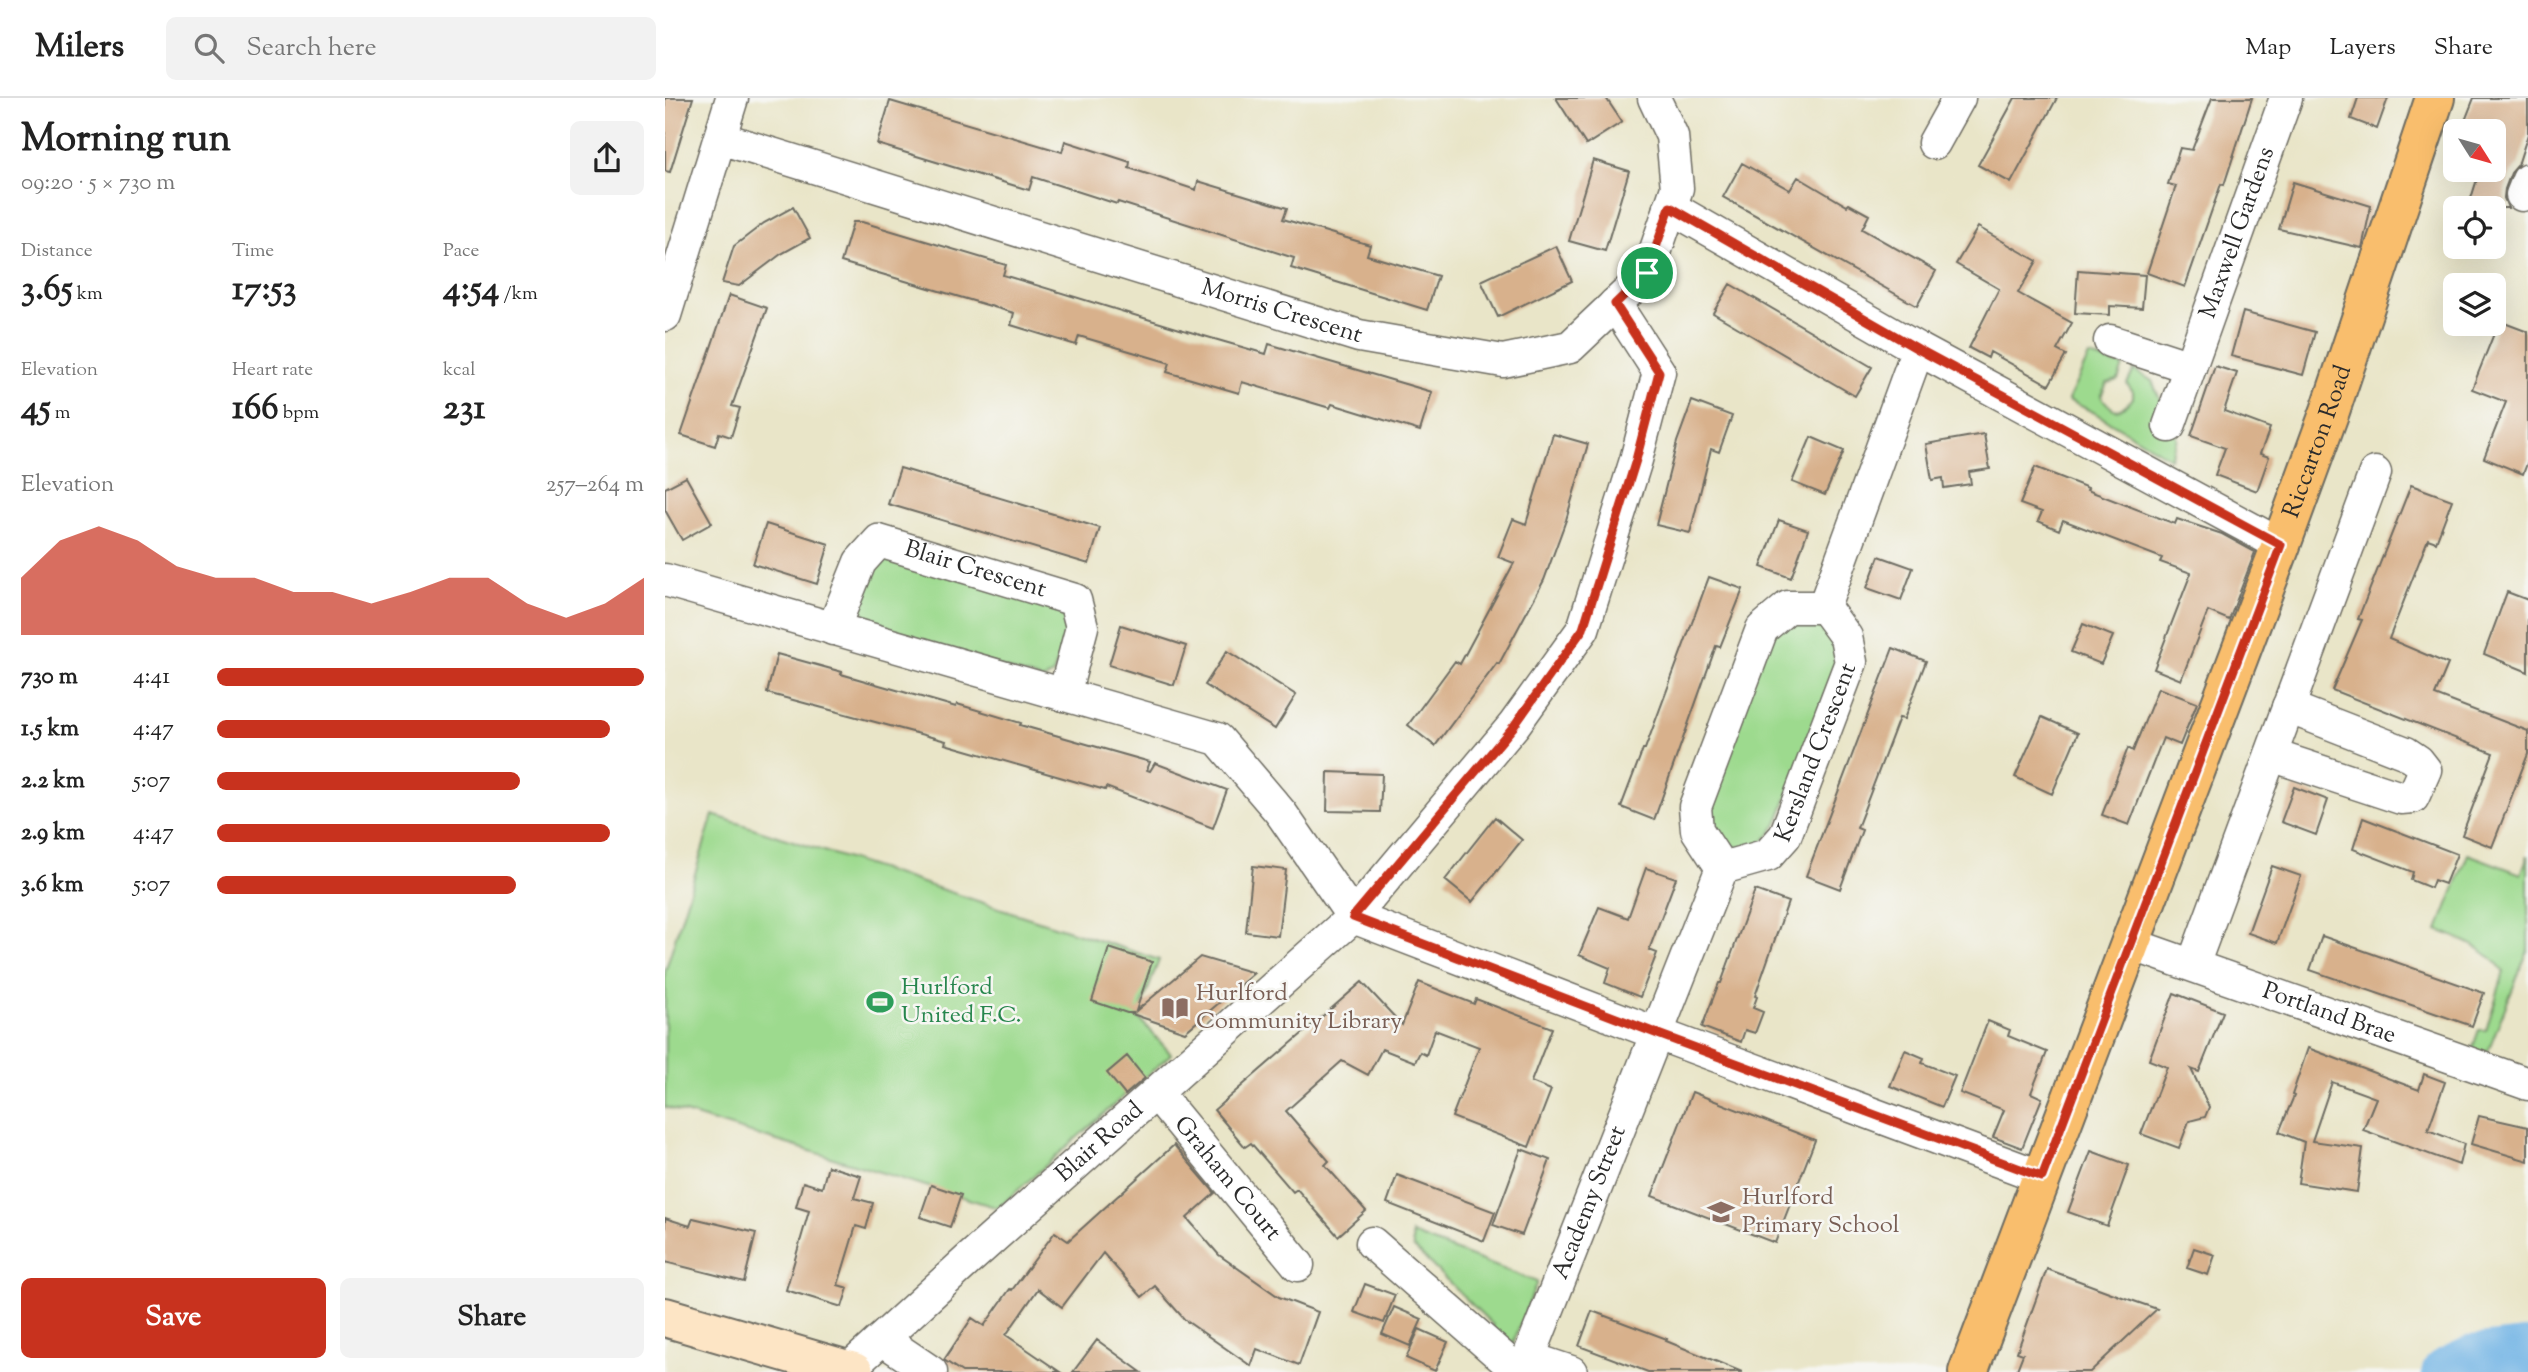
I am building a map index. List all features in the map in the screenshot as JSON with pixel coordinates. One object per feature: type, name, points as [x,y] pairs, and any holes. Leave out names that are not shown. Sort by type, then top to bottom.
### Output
[{"type":"main road","name":"Riccarton Road","points":[[1968,1372],[2281,545],[2330,411],[2435,98]]},
{"type":"main road","points":[[665,1317],[851,1371]]},
{"type":"street","points":[[665,315],[731,98]]},
{"type":"street","name":"Morris Crescent","points":[[720,138],[1359,336],[1503,361],[1570,347],[1647,273],[1677,188],[1672,136],[1654,98]]},
{"type":"street","points":[[1934,143],[1959,98]]},
{"type":"street","name":"Maxwell Gardens","points":[[2169,426],[2285,98]]},
{"type":"street","points":[[1670,207],[1918,349],[2281,545]]},
{"type":"street","name":"Blair Road","points":[[851,1371],[882,1339],[1353,917],[1514,726],[1583,629],[1636,460],[1659,372],[1615,304]]},
{"type":"street","points":[[2110,341],[2190,366]]},
{"type":"street","points":[[1658,1034],[1723,868],[1697,830],[1695,807],[1762,629],[1789,607],[1824,607],[1918,349]]},
{"type":"street","points":[[2193,965],[2375,472]]},
{"type":"street","name":"Blair Crescent","points":[[833,629],[860,562],[879,541],[1075,600],[1082,627],[1064,695]]},
{"type":"street","points":[[665,580],[1218,739],[1281,813],[1353,917],[2042,1177]]},
{"type":"street","name":"Kersland Crescent","points":[[1723,868],[1768,855],[1785,835],[1851,662],[1846,637],[1824,607]]},
{"type":"street","points":[[2271,755],[2401,798],[2413,797],[2425,770],[2406,753],[2288,707]]},
{"type":"street","name":"Portland Brae","points":[[2131,944],[2528,1084]]},
{"type":"street","name":"Academy Street","points":[[1524,1367],[1658,1034]]},
{"type":"street","name":"Graham Court","points":[[1157,1094],[1298,1265]]},
{"type":"street","points":[[1372,1243],[1524,1367],[1571,1372]]},
{"type":"street","points":[[882,1339],[931,1372]]},
{"type":"green space","points":[[2089,356],[2123,366],[2118,380],[2107,383],[2101,396],[2113,409],[2124,407],[2133,398],[2133,392],[2127,384],[2134,370],[2152,381],[2177,438],[2170,458],[2068,400]]},
{"type":"green space","points":[[887,559],[1047,602],[1064,616],[1066,638],[1053,674],[1043,680],[861,625],[855,611],[872,568]]},
{"type":"green space","points":[[1800,619],[1828,631],[1835,642],[1839,660],[1777,824],[1765,840],[1754,847],[1741,848],[1722,844],[1703,808],[1766,641],[1780,627]]},
{"type":"green space","name":"Hurlford United F.C.","points":[[713,815],[1159,960],[1138,1017],[1171,1054],[998,1208],[665,1107],[665,972]]},
{"type":"green space","points":[[2468,854],[2521,874],[2528,855],[2528,950],[2486,1056],[2471,1052],[2479,1030],[2486,1030],[2504,972],[2483,951],[2438,930]]},
{"type":"green space","points":[[1412,1234],[1537,1282],[1512,1346],[1488,1337],[1493,1325],[1413,1247]]},
{"type":"building","points":[[665,98],[693,98],[670,172],[665,171]]},
{"type":"building","points":[[1556,98],[1606,98],[1622,122],[1586,145]]},
{"type":"building","points":[[2015,98],[2057,98],[2011,183],[1978,165]]},
{"type":"building","points":[[2212,98],[2252,98],[2224,185],[2221,184],[2185,287],[2147,273],[2176,186],[2168,184],[2180,148],[2192,150]]},
{"type":"building","points":[[2358,98],[2388,98],[2377,129],[2351,119]]},
{"type":"building","points":[[2474,98],[2528,98],[2528,134],[2504,196],[2472,196],[2476,182],[2506,182],[2506,119],[2466,119]]},
{"type":"building","points":[[890,101],[1062,152],[1065,141],[1130,162],[1129,168],[1196,190],[1198,181],[1287,208],[1283,219],[1370,245],[1367,255],[1438,276],[1427,310],[1291,268],[1294,258],[1118,202],[1117,204],[1033,177],[1029,190],[877,144]]},
{"type":"building","points":[[1593,160],[1629,171],[1605,251],[1569,241]]},
{"type":"building","points":[[1742,163],[1790,190],[1798,177],[1847,206],[1849,204],[1869,215],[1862,229],[1936,271],[1917,306],[1723,197]]},
{"type":"building","points":[[2293,182],[2371,206],[2362,248],[2279,229]]},
{"type":"building","points":[[793,207],[810,238],[781,254],[739,286],[722,283],[734,246],[764,223]]},
{"type":"building","points":[[853,222],[862,222],[1006,265],[1003,275],[1180,329],[1266,354],[1269,344],[1432,392],[1420,431],[1332,404],[1330,408],[1242,382],[1239,393],[1167,372],[1170,363],[1079,336],[1076,345],[1011,325],[1014,313],[841,262]]},
{"type":"building","points":[[1978,227],[2037,261],[2018,293],[2072,323],[2057,350],[2066,355],[2049,385],[1990,352],[1988,358],[1969,348],[1999,289],[1956,264]]},
{"type":"building","points":[[1556,246],[1572,281],[1498,317],[1481,281]]},
{"type":"building","points":[[2078,270],[2145,275],[2142,308],[2110,306],[2110,315],[2075,313]]},
{"type":"building","points":[[1730,284],[1872,367],[1855,396],[1713,313]]},
{"type":"building","points":[[729,295],[767,308],[732,406],[740,408],[731,437],[719,433],[715,446],[681,435]]},
{"type":"building","points":[[2243,312],[2315,332],[2303,375],[2231,356]]},
{"type":"building","points":[[2506,324],[2528,332],[2528,461],[2523,474],[2484,458],[2506,402],[2472,389],[2493,336],[2506,336]]},
{"type":"building","points":[[2215,366],[2237,373],[2224,411],[2270,428],[2260,454],[2269,457],[2257,491],[2215,475],[2225,448],[2191,436]]},
{"type":"building","points":[[1692,401],[1732,416],[1719,452],[1711,449],[1690,533],[1656,525],[1677,442]]},
{"type":"building","points":[[1553,434],[1588,444],[1566,520],[1544,580],[1499,664],[1497,663],[1435,746],[1408,725],[1455,661],[1460,664],[1514,563],[1498,557],[1513,519],[1526,524]]},
{"type":"building","points":[[1984,434],[1990,469],[1969,472],[1971,484],[1944,488],[1943,478],[1932,480],[1926,444]]},
{"type":"building","points":[[1811,437],[1844,451],[1825,495],[1792,482]]},
{"type":"building","points":[[2035,467],[2175,524],[2177,519],[2222,534],[2255,552],[2229,620],[2208,611],[2181,680],[2154,669],[2191,573],[2160,562],[2162,558],[2063,520],[2059,530],[2038,521],[2042,512],[2020,504]]},
{"type":"building","points":[[900,468],[1100,528],[1089,564],[888,504]]},
{"type":"building","points":[[686,477],[712,523],[682,540],[665,510],[665,488]]},
{"type":"building","points":[[2411,485],[2452,500],[2436,542],[2428,539],[2389,639],[2448,664],[2435,695],[2528,731],[2528,754],[2492,847],[2462,835],[2493,753],[2332,690],[2362,620],[2358,619]]},
{"type":"building","points":[[1779,520],[1808,530],[1791,578],[1761,567]]},
{"type":"building","points":[[766,524],[829,544],[817,584],[753,564]]},
{"type":"building","points":[[1879,556],[1913,568],[1901,600],[1867,588]]},
{"type":"building","points":[[1709,577],[1743,589],[1720,647],[1716,646],[1654,820],[1621,807]]},
{"type":"building","points":[[2507,592],[2528,600],[2528,672],[2484,654]]},
{"type":"building","points":[[2083,624],[2113,636],[2101,664],[2071,652]]},
{"type":"building","points":[[1121,625],[1186,646],[1174,685],[1109,665]]},
{"type":"building","points":[[1893,648],[1926,661],[1904,719],[1899,718],[1857,828],[1862,830],[1840,889],[1806,876]]},
{"type":"building","points":[[1227,651],[1296,695],[1275,729],[1205,685]]},
{"type":"building","points":[[777,654],[1150,762],[1147,770],[1150,771],[1155,763],[1227,790],[1213,828],[1106,787],[1105,790],[945,744],[946,741],[767,693]]},
{"type":"building","points":[[2158,688],[2197,703],[2180,745],[2163,738],[2129,825],[2102,815],[2128,748],[2133,751]]},
{"type":"building","points":[[2042,717],[2078,733],[2052,794],[2015,777]]},
{"type":"building","points":[[1328,772],[1382,774],[1380,812],[1327,811]]},
{"type":"building","points":[[2294,787],[2328,800],[2316,835],[2281,822]]},
{"type":"building","points":[[1495,817],[1522,840],[1472,902],[1445,880]]},
{"type":"building","points":[[2363,818],[2457,854],[2445,884],[2434,880],[2431,888],[2411,880],[2413,872],[2353,849]]},
{"type":"building","points":[[1253,866],[1286,870],[1278,936],[1246,932]]},
{"type":"building","points":[[2272,866],[2301,876],[2277,943],[2248,933]]},
{"type":"building","points":[[1646,868],[1676,878],[1649,950],[1657,953],[1640,997],[1605,983],[1610,968],[1579,955],[1599,907],[1628,918]]},
{"type":"building","points":[[1755,890],[1788,902],[1755,996],[1757,997],[1753,1008],[1763,1012],[1755,1033],[1745,1030],[1741,1042],[1702,1027]]},
{"type":"building","points":[[2322,936],[2484,993],[2472,1026],[2310,970]]},
{"type":"building","points":[[1109,948],[1152,962],[1136,1011],[1200,957],[1254,973],[1185,1032],[1092,1001]]},
{"type":"building","points":[[1362,982],[1402,1025],[1419,982],[1474,1004],[1476,999],[1552,1028],[1531,1082],[1551,1090],[1529,1147],[1452,1117],[1479,1047],[1435,1030],[1426,1055],[1420,1052],[1415,1062],[1382,1049],[1368,1075],[1342,1061],[1286,1111],[1329,1161],[1325,1165],[1366,1211],[1338,1236],[1297,1189],[1293,1192],[1251,1143],[1245,1147],[1214,1110]]},
{"type":"building","points":[[2174,993],[2223,1012],[2199,1072],[2191,1069],[2209,1107],[2205,1117],[2189,1121],[2179,1148],[2141,1134],[2167,1067],[2149,1060]]},
{"type":"building","points":[[1988,1021],[2010,1030],[2008,1036],[2047,1052],[2031,1093],[2042,1098],[2022,1148],[1993,1137],[2004,1110],[1960,1093]]},
{"type":"building","points":[[2308,1048],[2419,1090],[2424,1074],[2445,1082],[2428,1130],[2464,1144],[2459,1165],[2363,1130],[2376,1098],[2332,1082],[2312,1141],[2363,1148],[2357,1192],[2298,1183],[2304,1142],[2279,1132],[2294,1096],[2292,1095]]},
{"type":"building","points":[[1905,1050],[1924,1058],[1922,1063],[1955,1076],[1942,1107],[1890,1086]]},
{"type":"building","points":[[1127,1056],[1145,1078],[1125,1095],[1107,1073]]},
{"type":"building","points":[[1692,1092],[1815,1140],[1775,1243],[1652,1196]]},
{"type":"building","points":[[2479,1116],[2528,1127],[2528,1161],[2471,1144]]},
{"type":"building","points":[[1174,1145],[1215,1193],[1187,1218],[1219,1255],[1279,1297],[1318,1312],[1299,1365],[1257,1349],[1251,1366],[1185,1320],[1155,1286],[1142,1297],[1103,1253],[1062,1307],[1038,1289],[1006,1335],[1060,1372],[962,1372],[944,1360],[972,1318],[984,1326],[1055,1232],[1068,1241]]},
{"type":"building","points":[[1521,1149],[1550,1160],[1522,1235],[1493,1225]]},
{"type":"building","points":[[2091,1151],[2129,1165],[2107,1226],[2068,1212]]},
{"type":"building","points":[[828,1166],[861,1176],[854,1198],[873,1203],[866,1229],[856,1226],[838,1285],[848,1288],[842,1307],[786,1290],[809,1211],[796,1207],[803,1182],[822,1188]]},
{"type":"building","points":[[1397,1175],[1495,1212],[1484,1241],[1387,1203]]},
{"type":"building","points":[[931,1185],[961,1195],[950,1227],[920,1217]]},
{"type":"building","points":[[665,1218],[690,1226],[693,1218],[756,1233],[744,1282],[665,1262]]},
{"type":"building","points":[[2194,1248],[2215,1255],[2208,1275],[2187,1268]]},
{"type":"building","points":[[2047,1269],[2157,1309],[2090,1372],[2016,1372],[2023,1354],[2017,1352]]},
{"type":"building","points":[[1365,1284],[1395,1295],[1384,1323],[1354,1312]]},
{"type":"building","points":[[1394,1307],[1422,1319],[1410,1346],[1382,1334]]},
{"type":"building","points":[[1592,1311],[1667,1339],[1666,1341],[1742,1372],[1648,1372],[1579,1346]]},
{"type":"building","points":[[1419,1329],[1448,1342],[1435,1371],[1406,1358]]},
{"type":"building","points":[[1097,1340],[1141,1372],[1073,1372]]},
{"type":"waterway","points":[[2445,1372],[2475,1358],[2528,1352]]},
{"type":"place","name":"Hurlford United F.C.","points":[[880,1002]]},
{"type":"place","name":"Hurlford Community Library","points":[[1175,1008]]},
{"type":"place","name":"Hurlford Primary School","points":[[1721,1212]]},
{"type":"route","points":[[1670,207],[1918,349],[2281,545],[2042,1177],[1353,917],[1514,726],[1583,629],[1636,460],[1659,372],[1615,304],[1647,273],[1670,207]]}]
